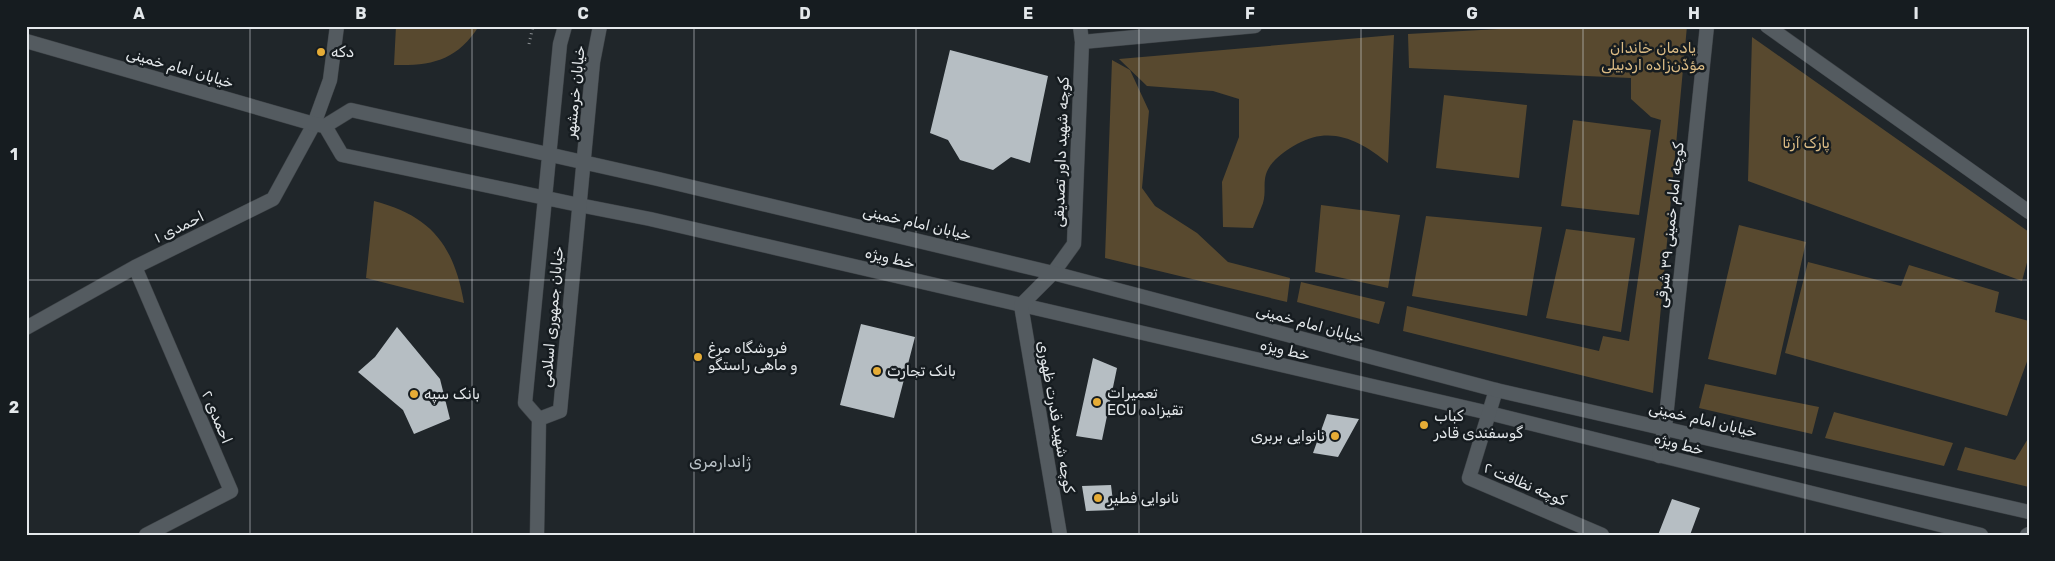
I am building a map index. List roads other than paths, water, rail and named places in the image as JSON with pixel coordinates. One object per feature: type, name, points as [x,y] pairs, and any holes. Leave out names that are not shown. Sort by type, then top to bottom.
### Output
[{"type":"main road","name":"احمدی ۱","points":[[26,328],[135,267],[273,199],[319,125],[330,80],[336,26]]},
{"type":"main road","name":"خیابان خرمشهر","points":[[545,198],[560,44],[564,26]]},
{"type":"main road","name":"خیابان خرمشهر","points":[[579,205],[594,53],[600,26]]},
{"type":"main road","name":"کوچه شهید داور تصدیقی","points":[[1021,305],[1053,272],[1074,244],[1082,42],[1080,26]]},
{"type":"main road","points":[[1082,42],[1255,26]]},
{"type":"main road","name":"کوچه امام خمینی ۳۹ شرقی","points":[[1659,456],[1665,427],[1707,26]]},
{"type":"main road","points":[[1768,26],[2029,212]]},
{"type":"main road","name":"خیابان امام خمینی","points":[[26,41],[319,125]]},
{"type":"main road","points":[[545,198],[342,155],[319,125],[351,110],[550,154]]},
{"type":"main road","name":"خیابان امام خمینی","points":[[550,154],[1053,272],[1496,390],[1665,427],[2029,512]]},
{"type":"main road","name":"خط ویژه","points":[[545,198],[1021,305],[1489,414],[1981,535]]},
{"type":"main road","name":"خیابان جمهوری اسلامی","points":[[545,198],[524,403],[539,419],[560,411],[579,205]]},
{"type":"main road","name":"احمدی ۲","points":[[135,267],[231,491],[146,535]]},
{"type":"main road","name":"کوچه شهید قدرت ظهوری","points":[[1021,305],[1060,535]]},
{"type":"main road","points":[[1489,414],[1496,390]]},
{"type":"main road","name":"کوچه نظافت ۲","points":[[1489,414],[1469,478],[1602,535]]},
{"type":"main road","points":[[537,535],[539,419]]},
{"type":"place","name":"دکه","points":[[321,52]]},
{"type":"place","name":"فروشگاه مرغ و ماهی راستگو","points":[[698,357]]},
{"type":"place","name":"بانک تجارت","points":[[877,371]]},
{"type":"place","name":"بانک سپه","points":[[414,394]]},
{"type":"place","name":"تعمیرات ECU تقیزاده","points":[[1097,402]]},
{"type":"place","name":"کباب گوسفندی قادر","points":[[1424,425]]},
{"type":"place","name":"نانوایی بربری","points":[[1335,436]]},
{"type":"place","name":"نانوایی فطیر","points":[[1098,498]]},
{"type":"district","name":"ژاندارمری","points":[[720,461]]},
{"type":"park label","name":"یادمان خاندان مؤذّن‌زاده اردبیلی","points":[[1653,56]]},
{"type":"park label","name":"پارک آرتا","points":[[1806,143]]}]
